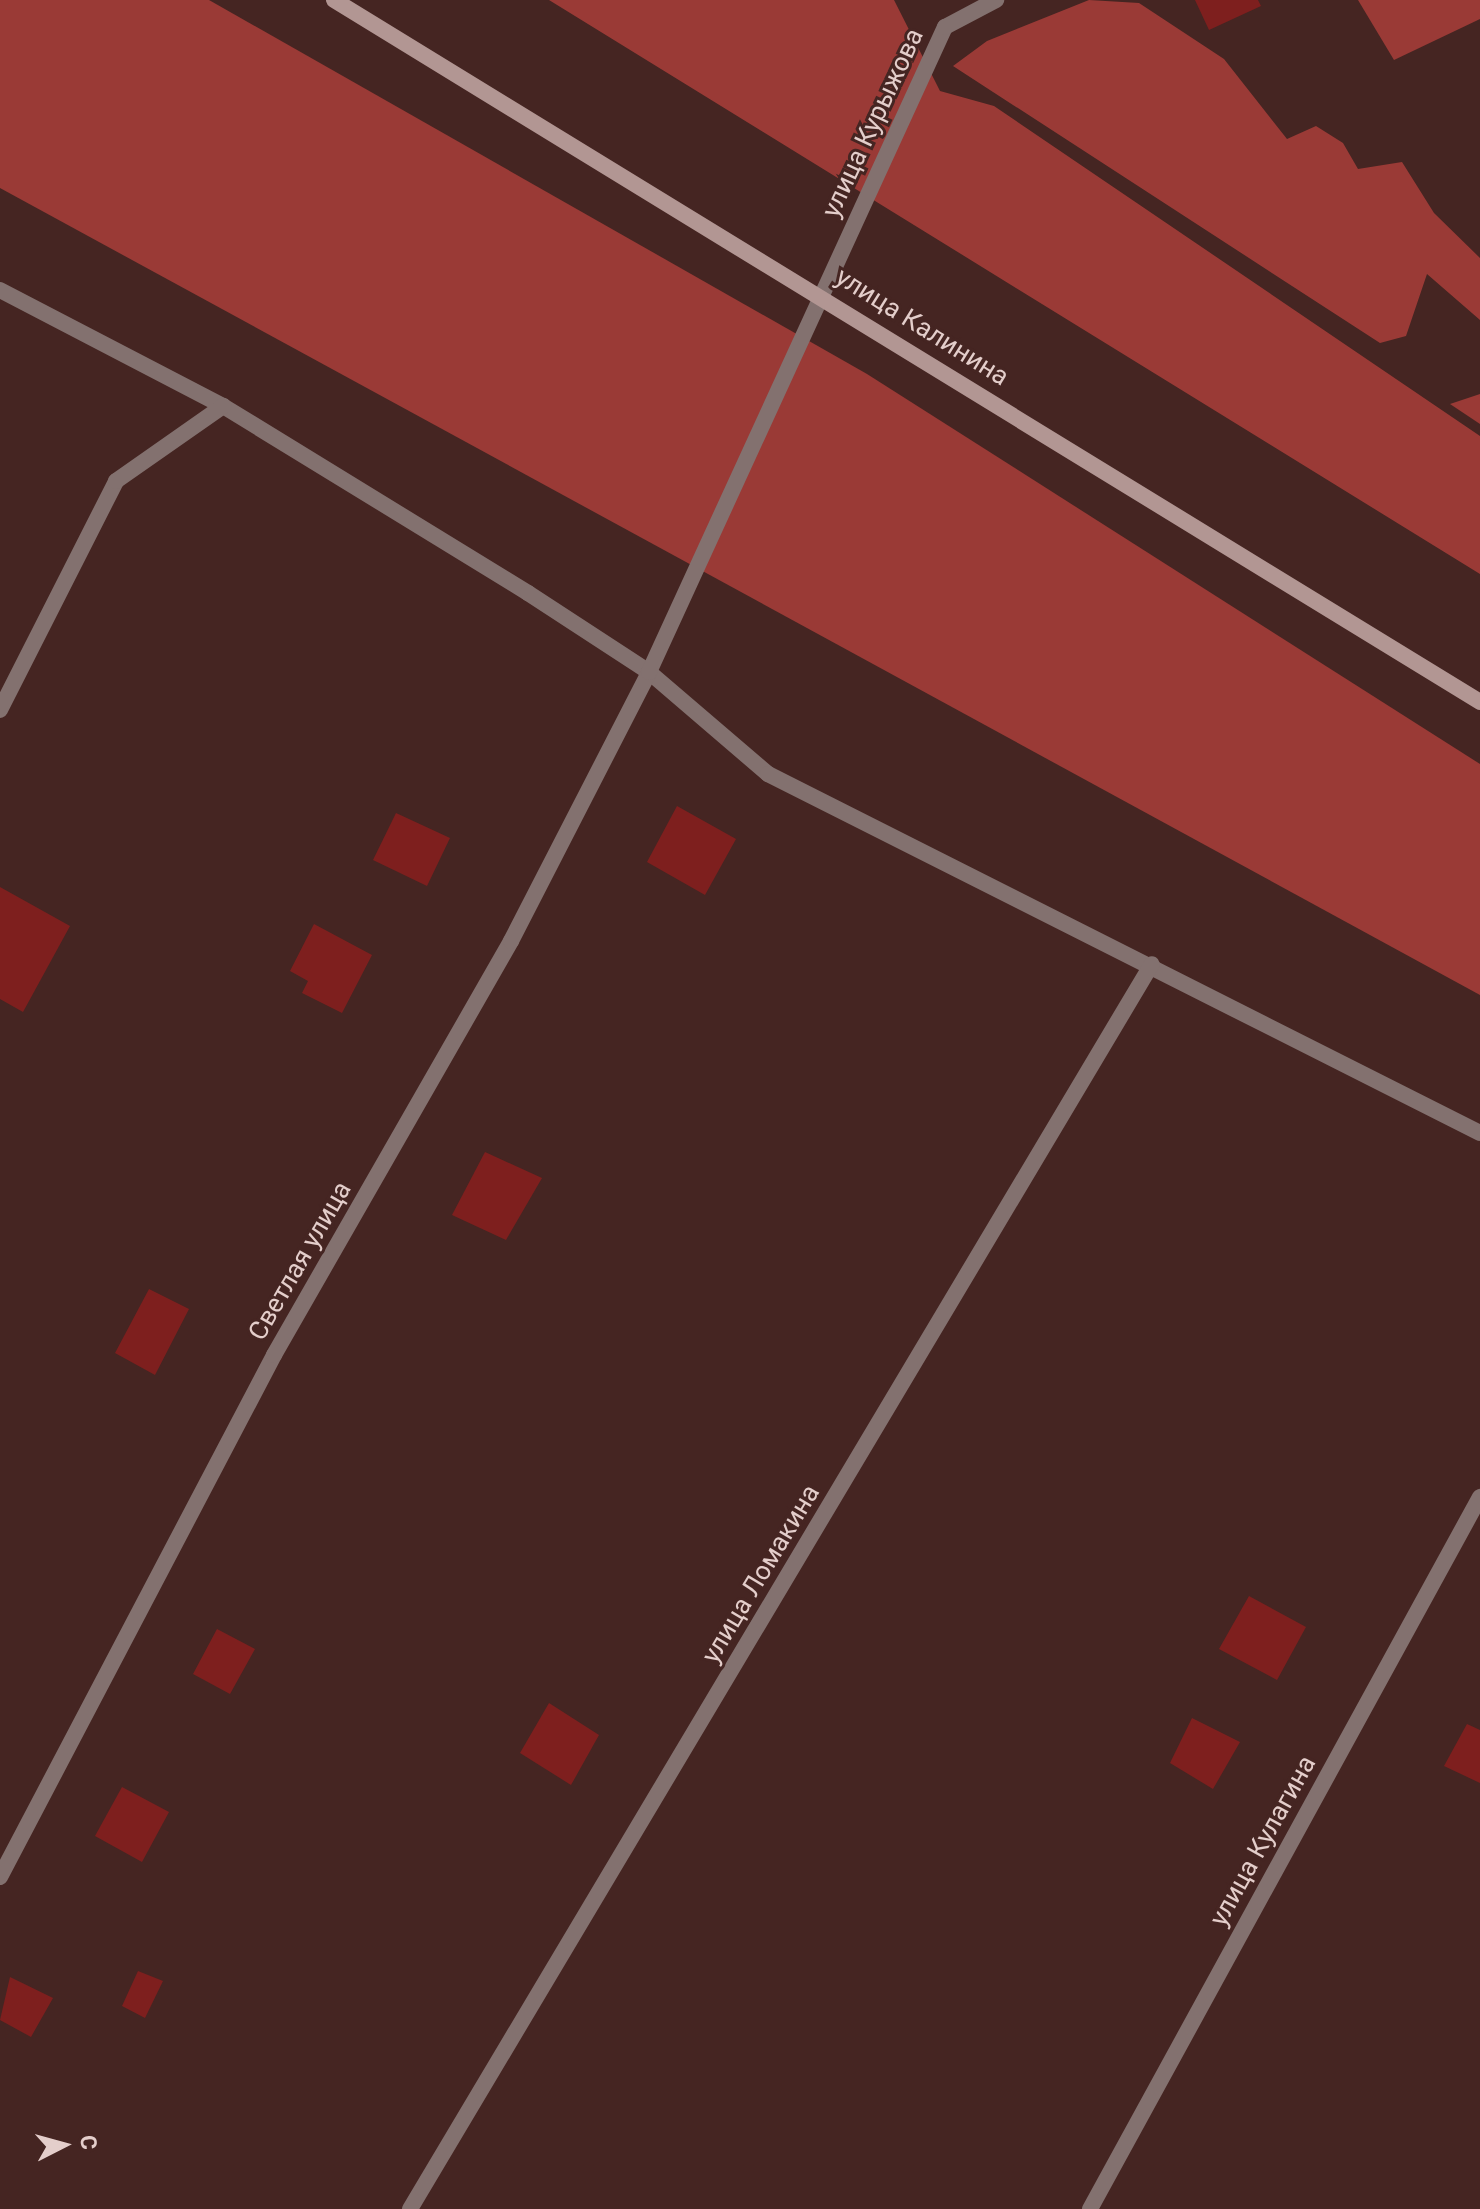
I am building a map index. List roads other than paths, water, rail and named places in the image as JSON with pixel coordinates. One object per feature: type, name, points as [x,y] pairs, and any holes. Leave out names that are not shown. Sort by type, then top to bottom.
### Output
[{"type":"main road","name":"улица Калинина","points":[[334,0],[819,291],[1480,702]]},
{"type":"street","name":"улица Курыжова","points":[[649,672],[819,291],[945,27],[996,0]]},
{"type":"street","points":[[0,290],[223,406],[649,672],[768,774],[1152,964],[1480,1133]]},
{"type":"street","points":[[0,710],[116,481],[223,406]]},
{"type":"street","name":"Светлая улица","points":[[0,1877],[274,1355],[511,941],[649,672]]},
{"type":"street","name":"улица Ломакина","points":[[410,2209],[1152,964]]},
{"type":"street","name":"улица Кулагина","points":[[1090,2209],[1480,1497]]}]
